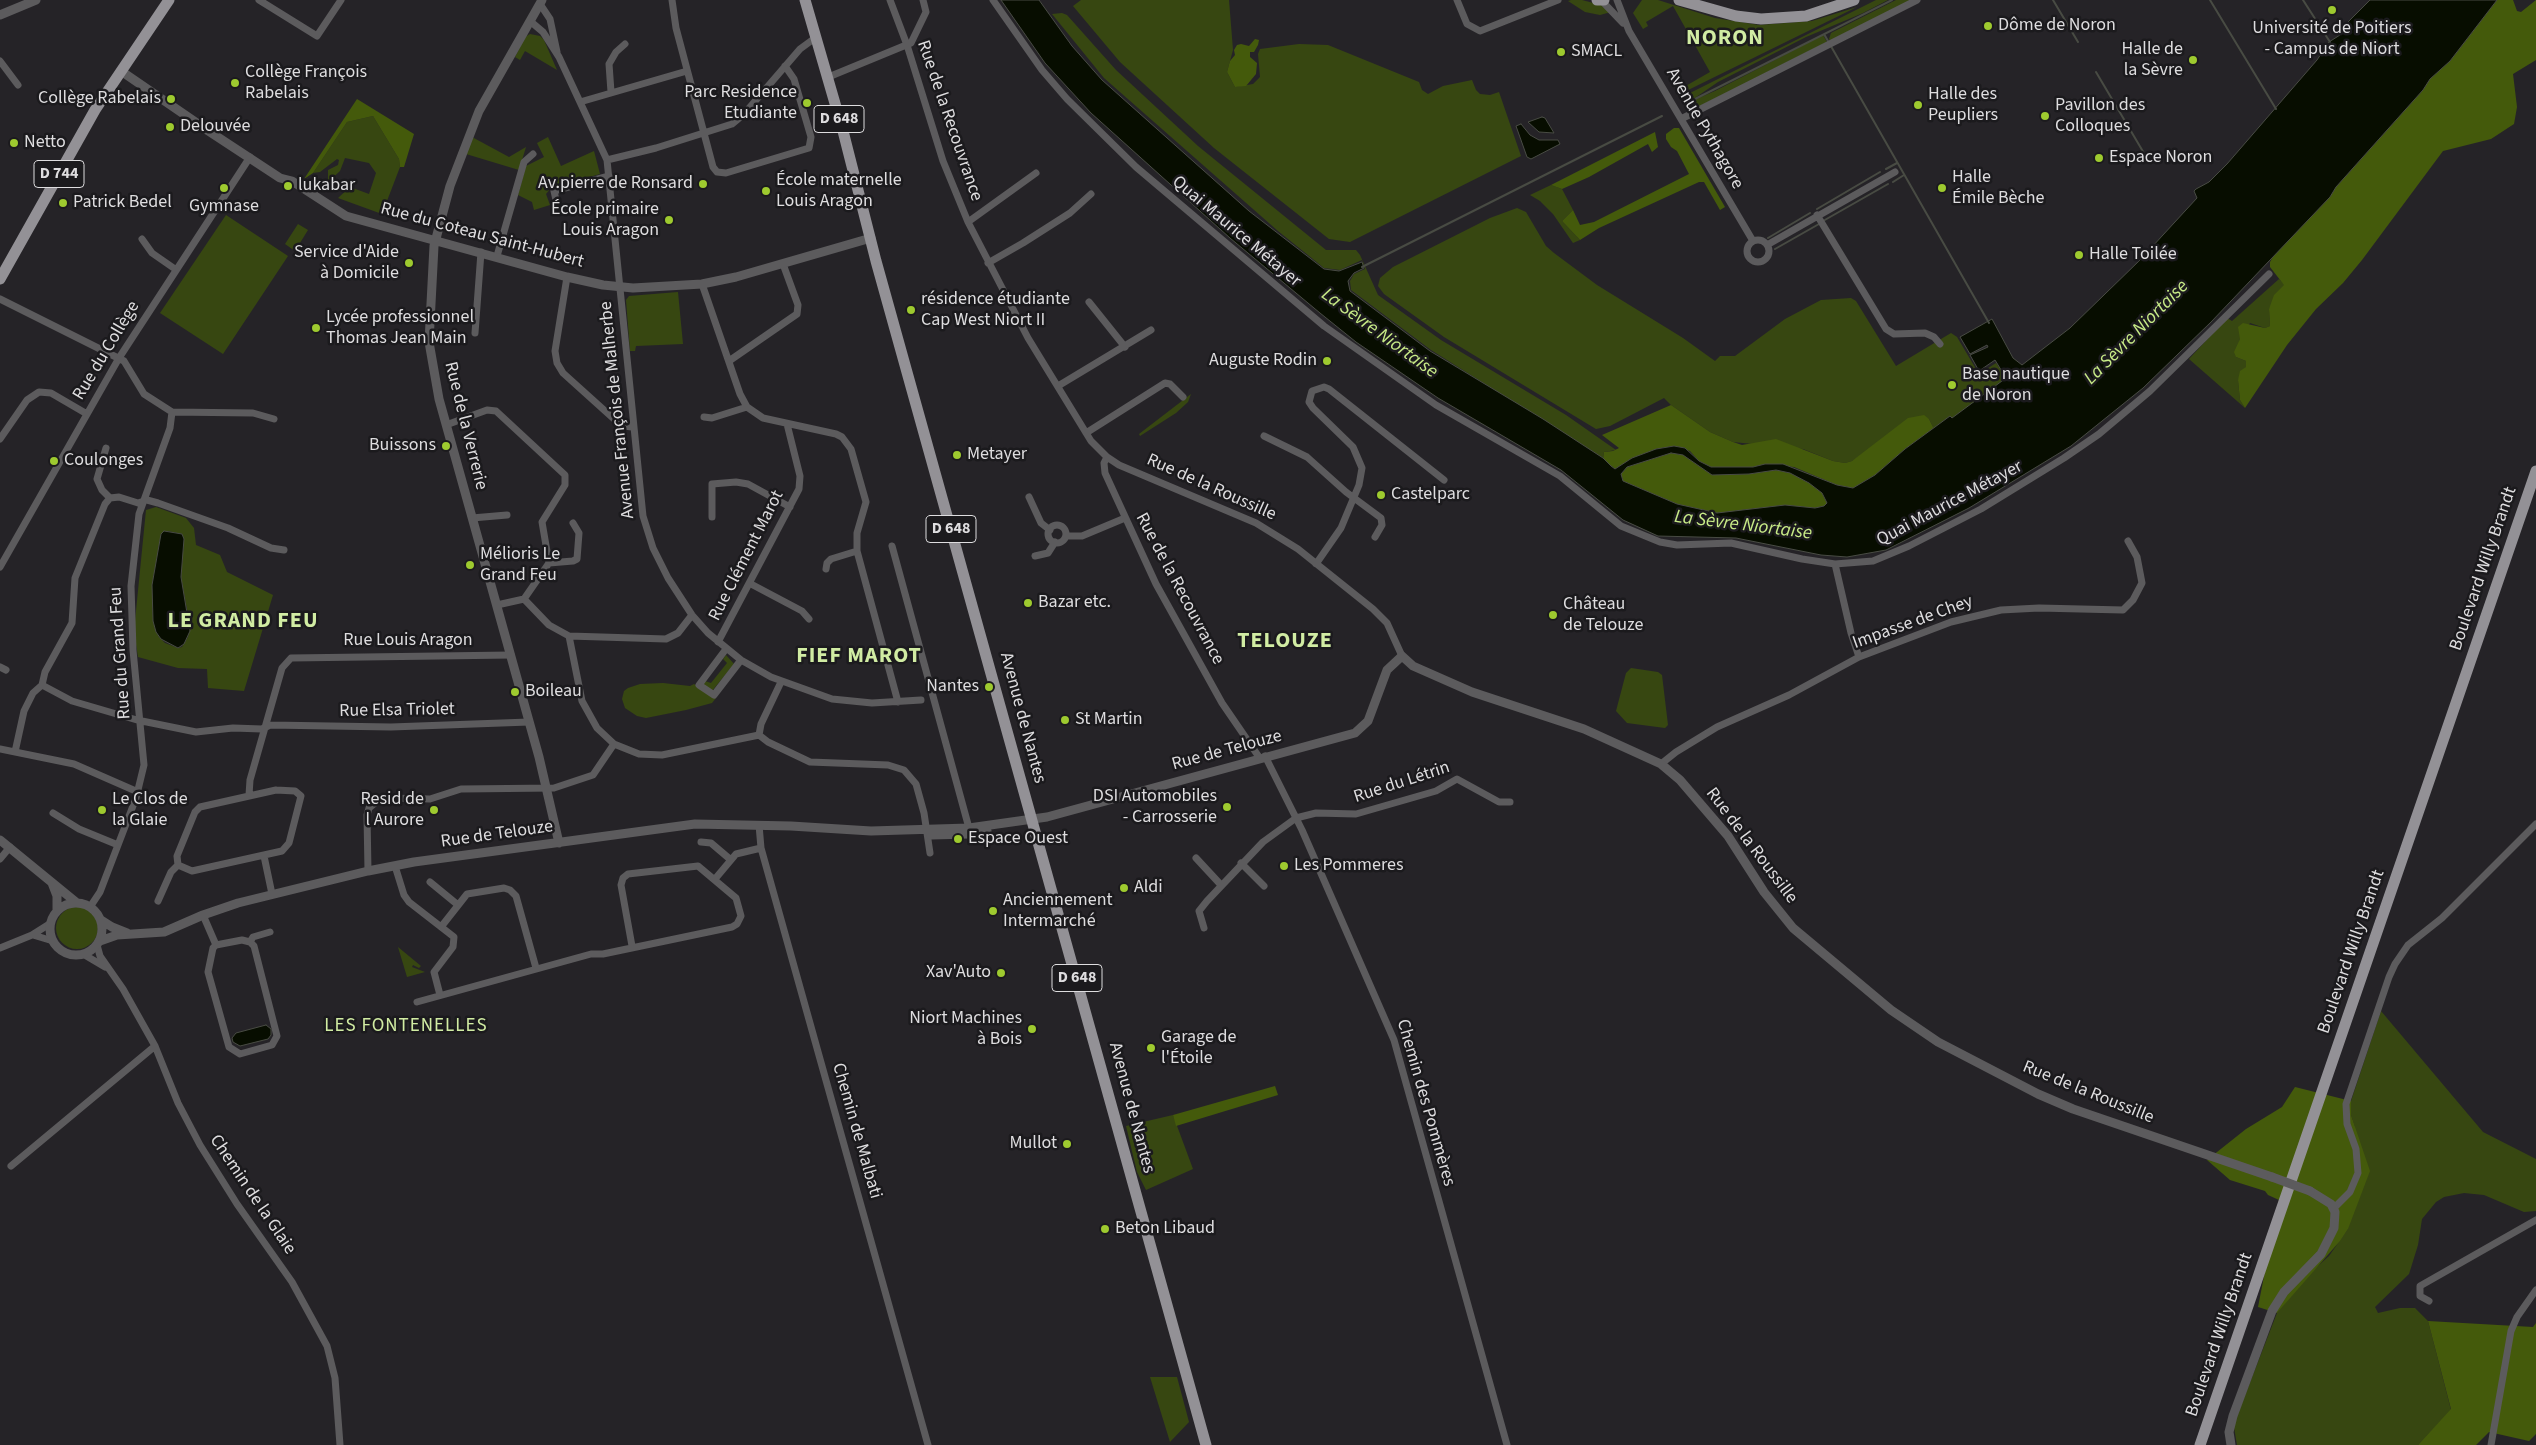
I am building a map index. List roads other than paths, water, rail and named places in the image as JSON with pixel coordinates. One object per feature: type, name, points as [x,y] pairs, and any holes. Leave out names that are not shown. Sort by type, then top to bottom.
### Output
[{"type":"main road","name":"D 744","points":[[0,279],[3,265],[95,110],[169,0]]},
{"type":"main road","name":"Avenue de Nantes","points":[[805,0],[826,78],[843,131],[870,238],[1206,1445]]},
{"type":"main road","points":[[1597,0],[1602,0]]},
{"type":"main road","points":[[1679,0],[1747,18],[1791,17],[1825,11],[1854,0]]},
{"type":"main road","points":[[1695,0],[1718,11]]},
{"type":"main road","name":"Boulevard Willy Brandt","points":[[2200,1445],[2536,471]]},
{"type":"street","points":[[0,15],[36,0]]},
{"type":"street","points":[[259,0],[317,36],[341,0]]},
{"type":"street","points":[[672,0],[674,22],[713,167],[719,173],[785,157],[809,148],[811,137],[799,95],[792,73],[785,66]]},
{"type":"street","name":"Rue de la Recouvrance","points":[[890,0],[908,45],[936,142],[968,222],[988,263],[1086,433],[1107,457],[1104,462],[1104,469],[1156,584],[1222,703],[1262,757]]},
{"type":"street","points":[[826,78],[908,45],[914,40],[926,12],[923,0]]},
{"type":"street","name":"Quai Maurice Métayer","points":[[993,0],[1042,70],[1067,99],[1136,167],[1324,326],[1410,387],[1560,476],[1621,526],[1641,536],[1677,544],[1731,543],[1802,559],[1835,564],[1873,561],[1909,546],[1981,509],[2081,448],[2150,391],[2269,274]]},
{"type":"street","points":[[1460,1],[1465,20],[1476,30],[1484,29],[1558,0]]},
{"type":"street","name":"Avenue Pythagore","points":[[1602,0],[1629,31]]},
{"type":"street","name":"Avenue Pythagore","points":[[1617,0],[1629,31],[1752,241]]},
{"type":"street","points":[[1681,119],[1917,0]]},
{"type":"street","points":[[541,2],[550,19],[559,57]]},
{"type":"street","name":"Rue de la Verrerie","points":[[541,2],[479,111],[450,186],[436,239],[429,342],[435,385],[529,722],[559,843]]},
{"type":"street","points":[[530,21],[543,32],[559,57]]},
{"type":"street","points":[[607,160],[724,127],[739,119],[805,43],[815,38]]},
{"type":"street","points":[[611,92],[609,64],[616,52],[625,44]]},
{"type":"street","name":"Avenue François de Malherbe","points":[[559,57],[607,160],[642,516],[657,556],[692,615],[718,642],[741,660],[780,682],[832,698],[872,703],[920,700]]},
{"type":"street","points":[[0,61],[18,85]]},
{"type":"street","name":"Rue du Coteau Saint-Hubert","points":[[122,71],[158,98],[346,216],[436,239],[567,277],[619,286],[656,288],[702,284],[783,264],[870,238]]},
{"type":"street","points":[[580,102],[687,71]]},
{"type":"street","points":[[497,256],[524,162],[533,154]]},
{"type":"street","name":"Rue du Collège","points":[[0,567],[119,358],[175,269],[250,157]]},
{"type":"street","points":[[1767,245],[1894,172]]},
{"type":"street","points":[[968,222],[1036,174]]},
{"type":"street","points":[[556,200],[554,191],[609,176]]},
{"type":"street","points":[[988,263],[1070,213],[1091,194]]},
{"type":"street","points":[[1817,215],[1886,329],[1894,334],[1925,333],[1934,337],[1940,344]]},
{"type":"street","points":[[142,239],[152,253],[175,269]]},
{"type":"street","points":[[1752,241],[1762,241],[1767,245],[1766,257],[1761,261],[1754,261],[1749,256],[1747,250],[1752,241]]},
{"type":"street","points":[[475,333],[481,252]]},
{"type":"street","points":[[729,361],[797,314],[798,305],[783,264]]},
{"type":"street","points":[[567,277],[563,289],[555,351],[557,363],[563,372],[614,419],[624,426],[632,427]]},
{"type":"street","points":[[702,284],[746,407],[764,418],[836,434],[851,449],[866,502],[857,533],[857,550],[898,702]]},
{"type":"street","points":[[0,299],[119,358],[129,367],[144,394],[172,412],[253,414],[274,418]]},
{"type":"street","points":[[1089,302],[1125,347]]},
{"type":"street","points":[[1058,386],[1151,330]]},
{"type":"street","points":[[1086,433],[1165,383],[1170,384],[1183,397]]},
{"type":"street","points":[[1316,564],[1341,528],[1361,480],[1361,461],[1353,447],[1309,402],[1310,396],[1318,388],[1329,389],[1444,480]]},
{"type":"street","points":[[0,439],[27,400],[38,392],[52,393],[87,414]]},
{"type":"street","points":[[704,417],[712,418],[746,407]]},
{"type":"street","points":[[446,425],[488,410],[496,411],[561,470],[565,476],[565,485],[542,522],[550,563],[524,599],[497,605]]},
{"type":"street","name":"Rue du Grand Feu","points":[[90,907],[100,892],[138,792],[144,759],[130,608],[131,586],[142,502],[170,428],[172,412]]},
{"type":"street","name":"Rue Clément Marot","points":[[718,642],[751,584],[790,507],[800,482],[787,424]]},
{"type":"street","points":[[1264,436],[1283,443],[1307,457],[1382,520],[1382,526],[1375,537]]},
{"type":"street","points":[[106,448],[97,479],[102,490],[110,498]]},
{"type":"street","name":"Rue de la Roussille","points":[[1107,457],[1130,470],[1256,523],[1298,549],[1387,622],[1395,646],[1413,666],[1472,692],[1584,729],[1661,764],[1680,780],[1728,836],[1764,892],[1794,928],[1910,1025],[1973,1061],[2064,1105],[2310,1191],[2328,1201],[2334,1208]]},
{"type":"street","points":[[712,517],[712,484],[736,482],[748,484],[790,507]]},
{"type":"street","points":[[15,752],[24,711],[33,694],[42,685],[45,672],[72,623],[75,578],[105,504],[110,498],[119,497],[142,502],[147,500],[187,512],[271,548],[284,550]]},
{"type":"street","points":[[1029,497],[1041,522],[1050,530]]},
{"type":"street","points":[[472,518],[507,515]]},
{"type":"street","points":[[1066,536],[1062,526],[1054,526],[1050,530],[1049,537],[1055,542],[1060,542],[1066,536],[1082,536],[1125,518]]},
{"type":"street","points":[[550,563],[577,559],[579,533],[573,523]]},
{"type":"street","name":"Impasse de Chey","points":[[1661,764],[1676,752],[1717,727],[1789,695],[1859,658],[1980,613],[2038,608],[2123,610],[2133,600],[2142,584],[2137,557],[2128,541]]},
{"type":"street","points":[[1035,556],[1048,553],[1055,542]]},
{"type":"street","points":[[892,546],[969,828]]},
{"type":"street","points":[[826,569],[827,562],[831,559],[857,550]]},
{"type":"street","points":[[1835,564],[1851,633],[1859,658]]},
{"type":"street","points":[[751,584],[802,611],[809,619]]},
{"type":"street","points":[[524,599],[549,625],[569,636],[671,638],[678,634],[692,615]]},
{"type":"street","points":[[569,636],[582,701],[597,728],[614,744],[639,754],[662,755],[759,735],[768,742],[810,762],[899,767],[916,784],[930,853]]},
{"type":"street","points":[[726,649],[699,684],[714,695],[741,660]]},
{"type":"street","name":"Rue Louis Aragon","points":[[249,795],[250,780],[282,668],[291,658],[510,655]]},
{"type":"street","name":"Rue de Telouze","points":[[101,920],[112,928],[130,934],[145,935],[164,932],[203,914],[272,894],[368,871],[694,824],[878,831],[969,828],[1047,817],[1262,757],[1318,744],[1360,729],[1370,716],[1387,670],[1402,656]]},
{"type":"street","points":[[759,735],[761,724],[780,682]]},
{"type":"street","name":"Rue Elsa Triolet","points":[[42,685],[72,701],[140,720],[203,732],[266,727],[270,725],[391,727],[529,722]]},
{"type":"street","points":[[368,871],[367,815],[369,808],[381,800],[430,799],[461,789],[547,789],[590,777],[614,744]]},
{"type":"street","points":[[0,749],[74,764],[138,792]]},
{"type":"street","name":"Chemin des Pommères","points":[[1262,757],[1296,818],[1394,1040],[1507,1445]]},
{"type":"street","name":"Rue du Létrin","points":[[1296,818],[1316,813],[1356,814],[1430,793],[1458,779],[1499,802],[1510,802]]},
{"type":"street","points":[[276,790],[295,791],[301,796],[287,847],[282,852],[192,871],[178,865],[177,856],[197,809],[203,805],[276,790]]},
{"type":"street","points":[[53,813],[79,829],[118,845]]},
{"type":"street","points":[[1204,928],[1199,911],[1241,863],[1274,832],[1296,818]]},
{"type":"street","name":"Rue de Telouze","points":[[926,830],[969,834],[1010,826],[1017,821]]},
{"type":"street","points":[[2231,1445],[2229,1432],[2233,1416],[2272,1311],[2284,1292],[2327,1246],[2334,1228],[2334,1208],[2350,1192],[2358,1172],[2357,1155],[2347,1124],[2346,1104],[2360,1059],[2395,964],[2408,945],[2442,918],[2536,824]]},
{"type":"street","name":"Chemin de Malbati","points":[[758,825],[761,848],[928,1445]]},
{"type":"street","points":[[0,840],[77,903],[90,907],[101,920],[102,932],[99,943],[83,954],[68,954],[59,949],[53,941],[51,923]]},
{"type":"street","points":[[701,842],[711,843],[731,860]]},
{"type":"street","points":[[0,859],[10,848]]},
{"type":"street","points":[[715,879],[739,853],[761,848]]},
{"type":"street","points":[[264,856],[272,894]]},
{"type":"street","points":[[1196,858],[1221,885]]},
{"type":"street","points":[[1241,863],[1264,886]]},
{"type":"street","points":[[158,901],[170,872],[178,865]]},
{"type":"street","points":[[395,866],[406,898],[451,934],[455,941],[434,972],[440,995]]},
{"type":"street","points":[[417,1002],[591,954],[604,954],[632,946],[735,926],[742,916],[736,898],[715,879],[694,866],[631,873],[626,876],[620,885],[632,946]]},
{"type":"street","points":[[430,882],[458,905]]},
{"type":"street","points":[[52,883],[57,896],[58,911]]},
{"type":"street","points":[[441,927],[467,894],[504,888],[513,892],[516,896],[536,968]]},
{"type":"street","points":[[0,948],[32,935],[51,923],[58,911],[66,905],[77,903]]},
{"type":"street","points":[[203,914],[216,945]]},
{"type":"street","points":[[252,944],[242,940],[216,945],[213,948],[208,972],[229,1047],[240,1054],[272,1045],[278,1036],[252,944],[254,937],[270,932]]},
{"type":"street","name":"Rue de Telouze","points":[[99,943],[130,934]]},
{"type":"street","points":[[32,935],[53,941]]},
{"type":"street","name":"Chemin de la Glaie","points":[[99,943],[100,956],[124,989],[155,1046],[178,1103],[200,1145],[237,1204],[292,1282],[327,1346],[335,1378],[340,1445]]},
{"type":"street","name":"Chemin de la Glaie","points":[[83,954],[110,970]]},
{"type":"street","points":[[12,1166],[155,1046]]},
{"type":"street","points":[[2429,1301],[2420,1296],[2420,1286],[2536,1220]]},
{"type":"street","points":[[2491,1445],[2511,1331],[2517,1317],[2536,1290]]},
{"type":"water","name":"La Sèvre Niortaise","points":[[1001,0],[1039,0],[1072,46],[1102,80],[1249,211],[1324,269],[1339,271],[1362,262],[1364,268],[1354,273],[1348,281],[1350,291],[1430,351],[1543,419],[1603,458],[1615,469],[1632,458],[1656,449],[1674,446],[1685,448],[1699,461],[1711,467],[1753,467],[1765,464],[1783,464],[1837,485],[1853,488],[1875,475],[1905,449],[1950,416],[1952,418],[2006,378],[1995,360],[1979,371],[1970,355],[1988,347],[1987,345],[1970,354],[1960,337],[1992,319],[2013,358],[2022,365],[2070,328],[2140,260],[2197,198],[2194,191],[2209,182],[2227,164],[2317,60],[2329,42],[2340,35],[2341,29],[2370,0],[2497,0],[2450,61],[2430,79],[2423,90],[2336,187],[2330,197],[2211,322],[2143,388],[2071,446],[1969,508],[1886,550],[1847,557],[1821,555],[1736,538],[1658,536],[1623,520],[1561,470],[1438,398],[1356,342],[1230,238],[1091,113],[1045,63]],"holes":[[[1671,453],[1683,455],[1712,475],[1749,474],[1776,470],[1790,473],[1809,483],[1822,493],[1827,503],[1824,506],[1815,508],[1785,505],[1717,513],[1677,504],[1623,481],[1621,474],[1627,467]]]},
{"type":"water","points":[[1542,117],[1545,118],[1554,133],[1539,132],[1528,122]]},
{"type":"water","points":[[1521,124],[1530,135],[1539,140],[1558,140],[1560,144],[1531,159],[1527,157],[1516,126]]},
{"type":"water","points":[[164,531],[182,534],[184,539],[181,577],[190,631],[184,644],[178,648],[161,639],[156,632],[153,621],[152,585],[161,534]]},
{"type":"water","points":[[266,1025],[271,1029],[271,1035],[268,1039],[240,1046],[233,1042],[232,1038],[236,1033]]},
{"type":"waterway","points":[[1689,102],[1892,0]]},
{"type":"waterway","points":[[2053,0],[2078,42]]},
{"type":"waterway","points":[[2210,0],[2276,109]]},
{"type":"waterway","points":[[2303,0],[2330,42]]},
{"type":"waterway","points":[[1824,34],[1989,323]]},
{"type":"waterway","points":[[2096,72],[2148,160]]},
{"type":"waterway","points":[[1362,267],[1662,116]]},
{"type":"waterway","points":[[1886,169],[1897,163]]},
{"type":"waterway","points":[[1817,209],[1880,172]]},
{"type":"waterway","points":[[1893,182],[1904,175]]},
{"type":"waterway","points":[[1823,221],[1888,184]]},
{"type":"waterway","points":[[1768,238],[1810,213]]},
{"type":"waterway","points":[[1775,249],[1819,224]]},
{"type":"place","name":"Université de Poitiers - Campus de Niort","points":[[2332,10]]},
{"type":"place","name":"Dôme de Noron","points":[[1988,26]]},
{"type":"place","name":"SMACL","points":[[1561,52]]},
{"type":"place","name":"Halle de la Sèvre","points":[[2193,60]]},
{"type":"place","name":"Collège François Rabelais","points":[[235,83]]},
{"type":"place","name":"Collège Rabelais","points":[[171,99]]},
{"type":"place","name":"Parc Residence Etudiante","points":[[807,103]]},
{"type":"place","name":"Halle des Peupliers","points":[[1918,105]]},
{"type":"place","name":"Pavillon des Colloques","points":[[2045,116]]},
{"type":"place","name":"Delouvée","points":[[170,127]]},
{"type":"place","name":"Netto","points":[[14,143]]},
{"type":"place","name":"Espace Noron","points":[[2099,158]]},
{"type":"place","name":"Av.pierre de Ronsard","points":[[703,184]]},
{"type":"place","name":"lukabar","points":[[288,186]]},
{"type":"place","name":"Gymnase","points":[[224,188]]},
{"type":"place","name":"Halle Émile Bèche","points":[[1942,188]]},
{"type":"place","name":"École maternelle Louis Aragon","points":[[766,191]]},
{"type":"place","name":"Patrick Bedel","points":[[63,203]]},
{"type":"place","name":"École primaire Louis Aragon","points":[[669,220]]},
{"type":"place","name":"Halle Toilée","points":[[2079,255]]},
{"type":"place","name":"Service d'Aide à Domicile","points":[[409,263]]},
{"type":"place","name":"résidence étudiante Cap West Niort II","points":[[911,310]]},
{"type":"place","name":"Lycée professionnel Thomas Jean Main","points":[[316,328]]},
{"type":"place","name":"Auguste Rodin","points":[[1327,361]]},
{"type":"place","name":"Base nautique de Noron","points":[[1952,385]]},
{"type":"place","name":"Buissons","points":[[446,446]]},
{"type":"place","name":"Metayer","points":[[957,455]]},
{"type":"place","name":"Coulonges","points":[[54,461]]},
{"type":"place","name":"Castelparc","points":[[1381,495]]},
{"type":"place","name":"Mélioris Le Grand Feu","points":[[470,565]]},
{"type":"place","name":"Bazar etc.","points":[[1028,603]]},
{"type":"place","name":"Château de Telouze","points":[[1553,615]]},
{"type":"place","name":"Nantes","points":[[989,687]]},
{"type":"place","name":"Boileau","points":[[515,692]]},
{"type":"place","name":"St Martin","points":[[1065,720]]},
{"type":"place","name":"DSI Automobiles - Carrosserie","points":[[1227,807]]},
{"type":"place","name":"Le Clos de la Glaie","points":[[102,810]]},
{"type":"place","name":"Resid de l Aurore","points":[[434,810]]},
{"type":"place","name":"Espace Ouest","points":[[958,839]]},
{"type":"place","name":"Les Pommeres","points":[[1284,866]]},
{"type":"place","name":"Aldi","points":[[1124,888]]},
{"type":"place","name":"Anciennement Intermarché","points":[[993,911]]},
{"type":"place","name":"Xav'Auto","points":[[1001,973]]},
{"type":"place","name":"Niort Machines à Bois","points":[[1032,1029]]},
{"type":"place","name":"Garage de l'Étoile","points":[[1151,1048]]},
{"type":"place","name":"Mullot","points":[[1067,1144]]},
{"type":"place","name":"Beton Libaud","points":[[1105,1229]]},
{"type":"district","name":"NORON","points":[[1725,39]]},
{"type":"district","name":"LE GRAND FEU","points":[[243,622]]},
{"type":"district","name":"TELOUZE","points":[[1285,642]]},
{"type":"district","name":"FIEF MAROT","points":[[859,657]]},
{"type":"district","name":"LES FONTENELLES","points":[[406,1027]]}]
